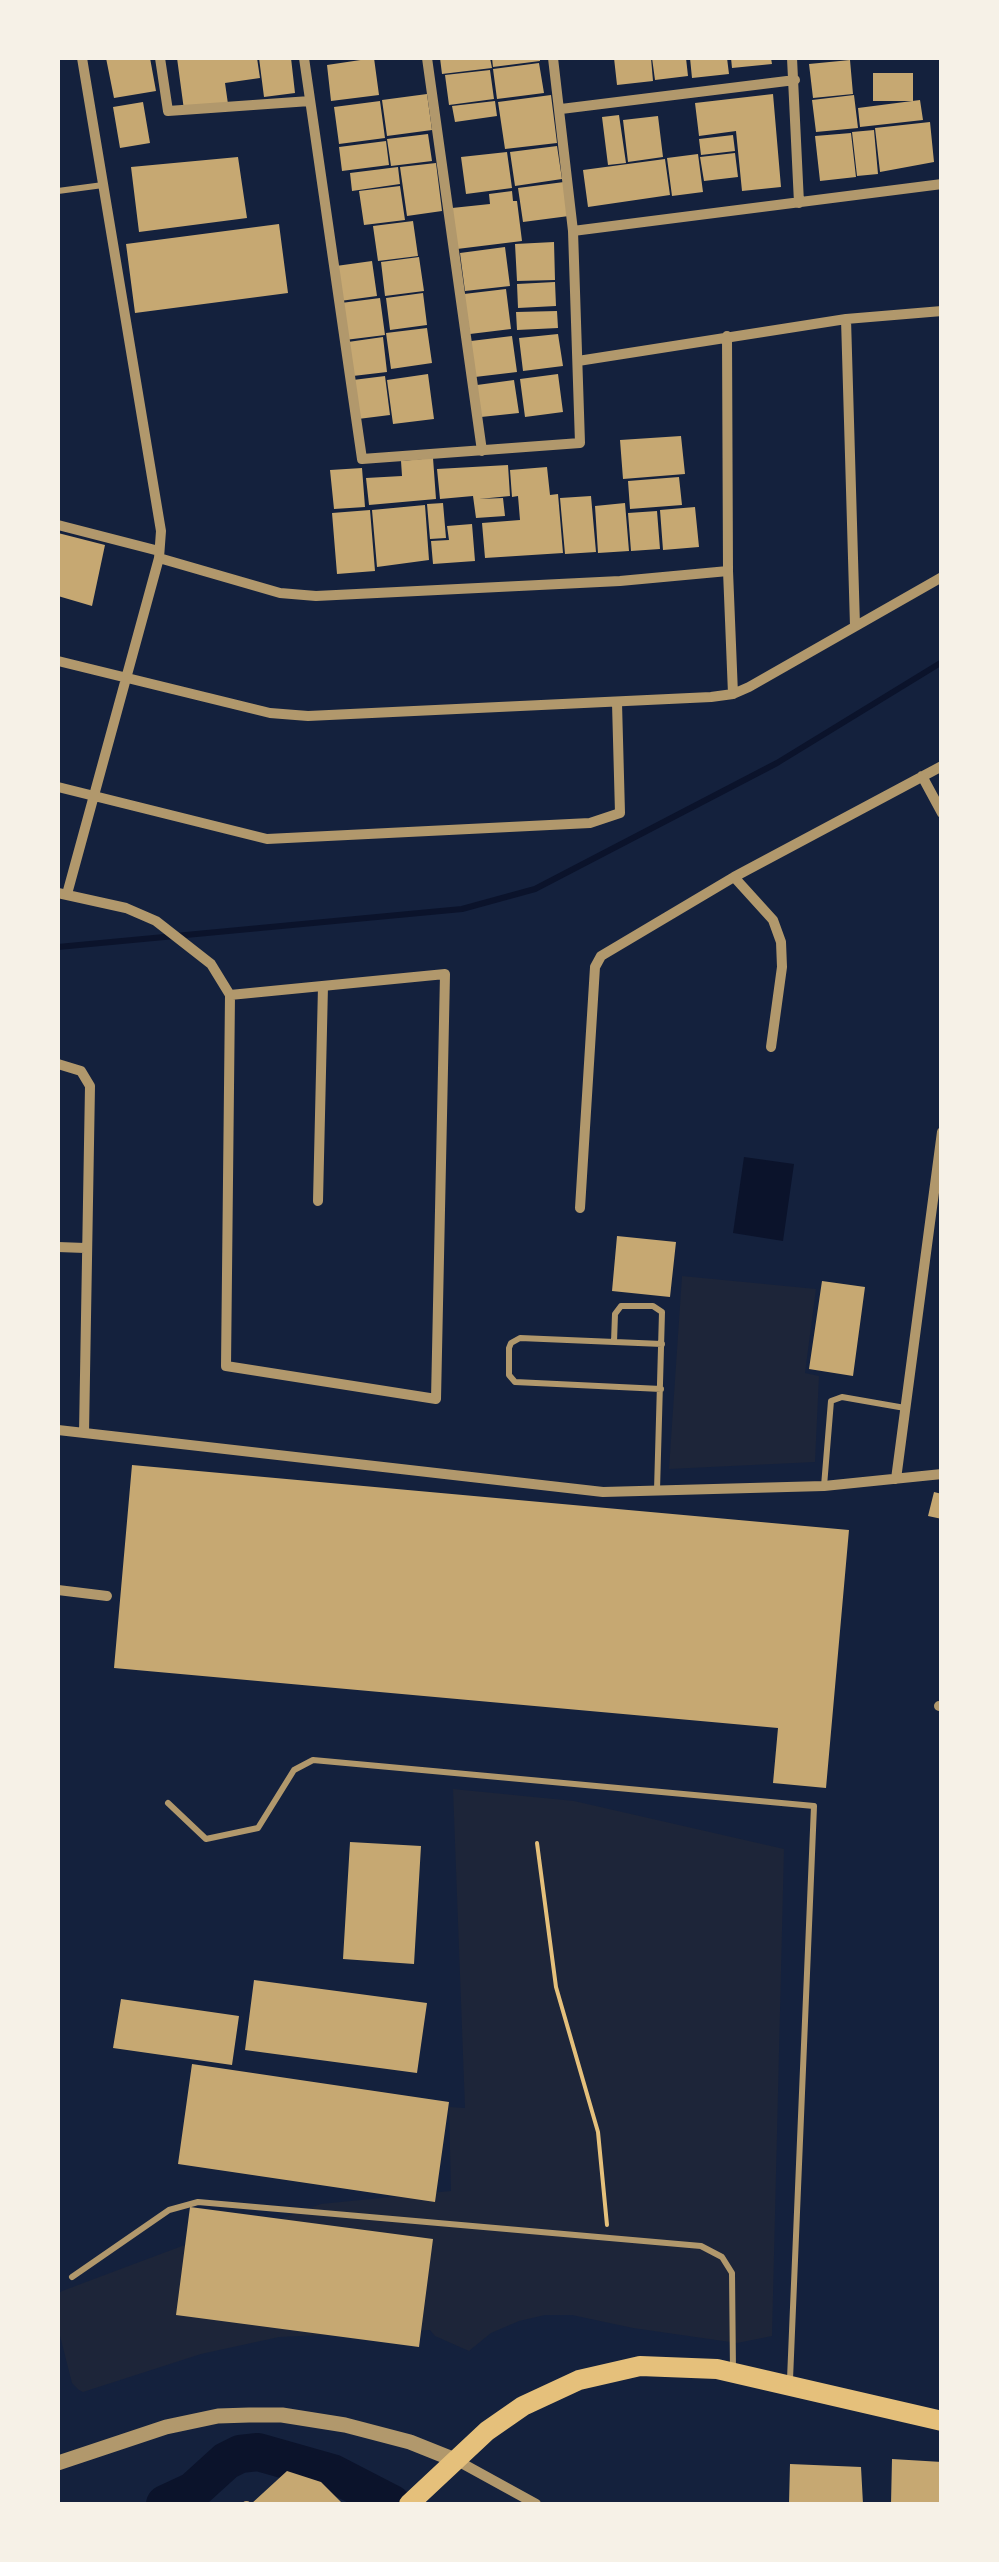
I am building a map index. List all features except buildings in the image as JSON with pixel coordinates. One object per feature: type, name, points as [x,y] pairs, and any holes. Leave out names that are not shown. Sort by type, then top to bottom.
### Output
[{"type":"highway","points":[[409,2504],[455,2460],[523,2406],[580,2380],[621,2370],[660,2366],[734,2372],[942,2421]]},
{"type":"street","points":[[82,58],[160,531],[159,554],[126,678],[62,894],[126,908],[156,920],[211,964],[230,996],[226,1366],[436,1399],[445,974],[230,996]]},
{"type":"street","points":[[160,58],[168,111],[310,100]]},
{"type":"street","points":[[304,58],[362,458],[580,443],[573,231],[552,58]]},
{"type":"street","points":[[427,58],[482,451]]},
{"type":"street","points":[[792,58],[799,202]]},
{"type":"street","points":[[560,108],[795,80]]},
{"type":"street","points":[[573,231],[942,184]]},
{"type":"street","points":[[578,361],[846,319],[942,312]]},
{"type":"street","points":[[846,319],[855,626]]},
{"type":"street","points":[[727,336],[733,694]]},
{"type":"street","points":[[58,525],[280,593],[316,596],[620,581],[728,571]]},
{"type":"street","points":[[58,662],[270,713],[308,716],[733,694],[942,577]]},
{"type":"street","points":[[58,788],[267,840],[590,824],[620,813],[616,703]]},
{"type":"street","points":[[580,1208],[597,961],[734,877],[942,766]]},
{"type":"street","points":[[922,776],[942,813]]},
{"type":"street","points":[[734,877],[773,920],[782,942],[771,1047]]},
{"type":"street","points":[[318,1201],[324,986]]},
{"type":"street","points":[[58,1064],[81,1071],[90,1086],[84,1248],[84,1432]]},
{"type":"street","points":[[896,1479],[942,1132]]},
{"type":"street","points":[[58,1247],[84,1248]]},
{"type":"street","points":[[58,1430],[603,1492],[824,1486],[942,1474]]},
{"type":"street","points":[[58,1590],[107,1596]]},
{"type":"street","points":[[58,2463],[205,2418],[282,2415],[346,2425],[410,2442],[455,2460],[536,2504]]},
{"type":"lane","points":[[58,190],[103,185]]},
{"type":"lane","points":[[614,1342],[617,1309],[626,1305],[653,1306],[664,1316],[657,1490]]},
{"type":"lane","points":[[661,1389],[520,1383],[509,1375],[509,1348],[515,1340],[662,1344]]},
{"type":"lane","points":[[824,1486],[831,1401],[842,1397],[905,1408]]},
{"type":"lane","points":[[168,1802],[206,1839],[258,1828],[294,1770],[312,1760],[814,1806],[789,2386]]},
{"type":"lane","points":[[72,2277],[169,2210],[198,2202],[701,2246],[722,2257],[732,2272],[734,2372]]},
{"type":"path","points":[[538,1843],[556,1987],[598,2132],[608,2238]]},
{"type":"shaded area","points":[[744,1157],[794,1164],[783,1241],[733,1233]]},
{"type":"shaded area","points":[[682,1276],[816,1289],[805,1373],[819,1376],[815,1462],[669,1469]]},
{"type":"shaded area","points":[[453,1789],[574,1801],[784,1849],[772,2336],[737,2343],[572,2315],[545,2315],[491,2333],[469,2351],[430,2330],[279,2337],[201,2354],[83,2392],[79,2390],[72,2383],[58,2328],[58,2294],[62,2291],[214,2234],[262,2226],[321,2204],[451,2191],[449,2107],[465,2108]]},
{"type":"waterway","points":[[58,947],[462,909],[535,889],[777,763],[942,662]]},
{"type":"waterway","points":[[165,2504],[193,2491],[226,2461],[258,2452],[332,2473],[392,2504]]}]
